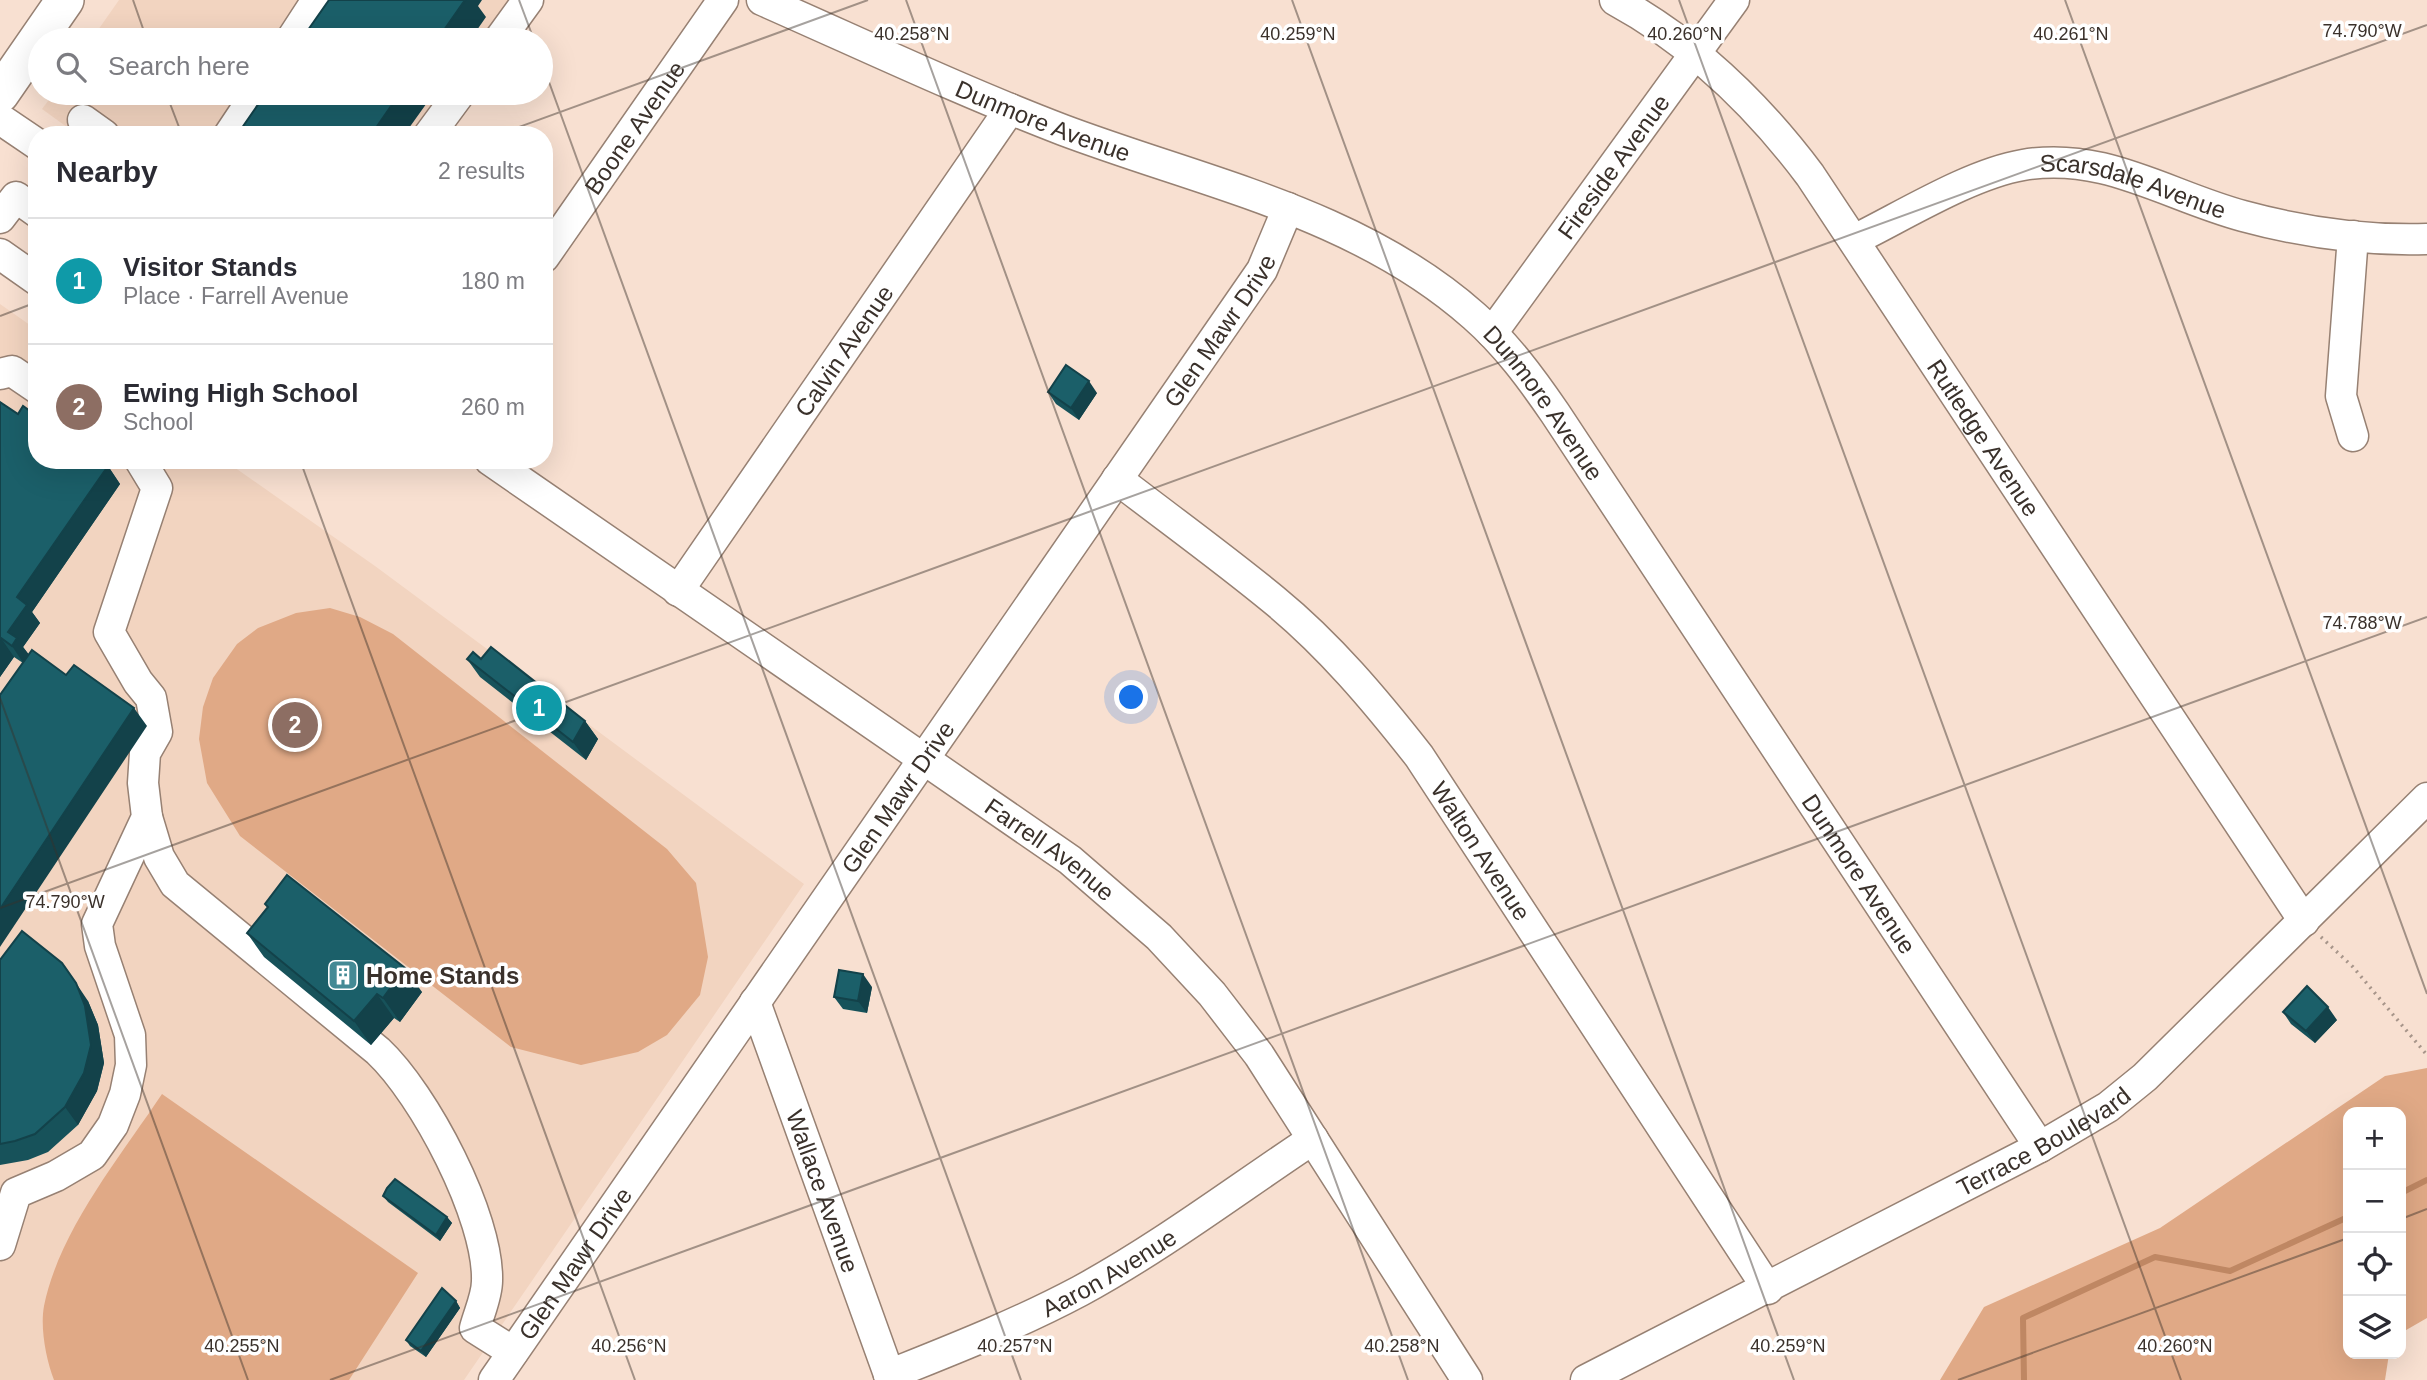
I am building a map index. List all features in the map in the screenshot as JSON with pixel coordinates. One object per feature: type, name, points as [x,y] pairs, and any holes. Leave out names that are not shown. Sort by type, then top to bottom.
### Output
[{"type":"main road","points":[[46,28],[65,0]]},
{"type":"main road","points":[[0,94],[28,54]]},
{"type":"street","points":[[299,28],[317,0]]},
{"type":"street","points":[[508,28],[528,0]]},
{"type":"street","name":"Boone Avenue","points":[[553,244],[723,0]]},
{"type":"street","name":"Dunmore Avenue","points":[[762,0],[1010,108],[1288,208],[1346,232],[1395,258],[1438,286],[1492,332],[1524,368],[1555,413],[2040,1147]]},
{"type":"street","name":"Rutledge Avenue","points":[[1615,0],[1667,30],[1739,90],[1777,131],[1854,240],[2304,920]]},
{"type":"street","name":"Fireside Avenue","points":[[1492,332],[1734,0]]},
{"type":"street","points":[[235,126],[249,105]]},
{"type":"street","points":[[436,126],[451,105]]},
{"type":"street","name":"Calvin Avenue","points":[[678,591],[1010,108]]},
{"type":"street","points":[[0,119],[28,138]]},
{"type":"street","name":"Scarsdale Avenue","points":[[1854,240],[1989,174],[2022,165],[2053,162],[2087,163],[2118,170],[2242,216],[2353,236],[2427,239]]},
{"type":"street","points":[[0,218],[16,197],[28,206]]},
{"type":"street","name":"Glen Mawr Drive","points":[[494,1380],[1262,270],[1288,208]]},
{"type":"street","points":[[2353,236],[2341,396],[2353,436]]},
{"type":"street","points":[[0,254],[28,274]]},
{"type":"street","points":[[0,374],[12,371],[28,382]]},
{"type":"street","points":[[145,469],[157,488],[109,632],[138,682],[151,698],[158,732],[145,754],[143,783],[147,817],[159,857],[175,884],[378,1051],[396,1068],[422,1104],[468,1198],[481,1243],[487,1281],[475,1328],[513,1352]]},
{"type":"street","name":"Farrell Avenue","points":[[503,469],[1070,860],[1159,937],[1212,994],[1259,1055],[1467,1380]]},
{"type":"street","name":"Walton Avenue","points":[[1117,479],[1275,601],[1338,660],[1380,707],[1427,768],[1768,1289]]},
{"type":"street","name":"Terrace Boulevard","points":[[1586,1380],[1768,1289],[2040,1147],[2108,1107],[2145,1077],[2427,799]]},
{"type":"street","points":[[0,1245],[16,1193],[56,1176],[92,1155],[113,1125],[125,1094],[131,1065],[130,1035],[100,946],[97,924],[147,817]]},
{"type":"street","name":"Wallace Avenue","points":[[755,1002],[890,1377]]},
{"type":"street","name":"Aaron Avenue","points":[[890,1377],[999,1332],[1079,1292],[1124,1266],[1313,1139]]},
{"type":"path","points":[[2304,920],[2353,967],[2427,1055]]},
{"type":"shaded area","points":[[119,0],[541,0],[521,28],[99,28]]},
{"type":"shaded area","points":[[45,105],[468,105],[453,126],[66,126],[42,109]]},
{"type":"shaded area","points":[[0,304],[28,324],[28,469],[237,469],[375,566],[804,884],[464,1380],[0,1380]]},
{"type":"shaded area","points":[[330,608],[360,617],[393,634],[667,849],[696,883],[708,957],[700,995],[667,1035],[638,1052],[581,1065],[511,1047],[240,836],[207,783],[199,739],[203,707],[213,678],[237,644],[258,628],[296,613]]},
{"type":"shaded area","points":[[2427,1068],[2427,1318],[2406,1330],[2406,1107],[2343,1107],[2343,1359],[2388,1359],[2385,1380],[1940,1380],[1984,1307],[2160,1228],[2385,1076]]},
{"type":"shaded area","points":[[162,1094],[418,1273],[349,1380],[54,1380],[43,1334],[44,1306],[52,1278],[63,1250],[93,1196]]},
{"type":"building","points":[[329,0],[465,0],[445,28],[309,28]]},
{"type":"building","points":[[258,105],[392,105],[377,126],[243,126]]},
{"type":"building","points":[[1066,365],[1089,381],[1071,408],[1048,392]]},
{"type":"building","points":[[0,402],[18,414],[23,406],[28,410],[28,469],[106,469],[17,597],[27,605],[8,632],[17,638],[12,646],[1,638],[0,640]]},
{"type":"building","points":[[491,647],[585,721],[573,742],[467,659],[473,652],[481,659]]},
{"type":"building","points":[[32,650],[66,675],[74,665],[134,708],[0,909],[0,695]]},
{"type":"building","name":"Home Stands","points":[[287,875],[405,968],[383,998],[377,994],[354,1021],[247,933],[268,907],[265,904]]},
{"type":"building","points":[[22,931],[62,963],[76,983],[85,1006],[91,1045],[84,1073],[65,1107],[35,1134],[0,1144],[0,960]]},
{"type":"building","points":[[839,970],[863,974],[858,1001],[834,997]]},
{"type":"building","points":[[2307,986],[2328,1007],[2306,1031],[2283,1012]]},
{"type":"building","points":[[395,1179],[447,1217],[436,1235],[383,1196]]},
{"type":"building","points":[[442,1288],[456,1301],[421,1351],[406,1340]]},
{"type":"waterway","points":[[2406,1190],[2427,1180]]},
{"type":"waterway","points":[[2024,1380],[2023,1318],[2155,1257],[2230,1271],[2343,1219]]},
{"type":"place","name":"Visitor Stands","points":[[539,708]]},
{"type":"place","name":"Ewing High School","points":[[295,725]]},
{"type":"place","name":"Home Stands","points":[[343,975]]}]
